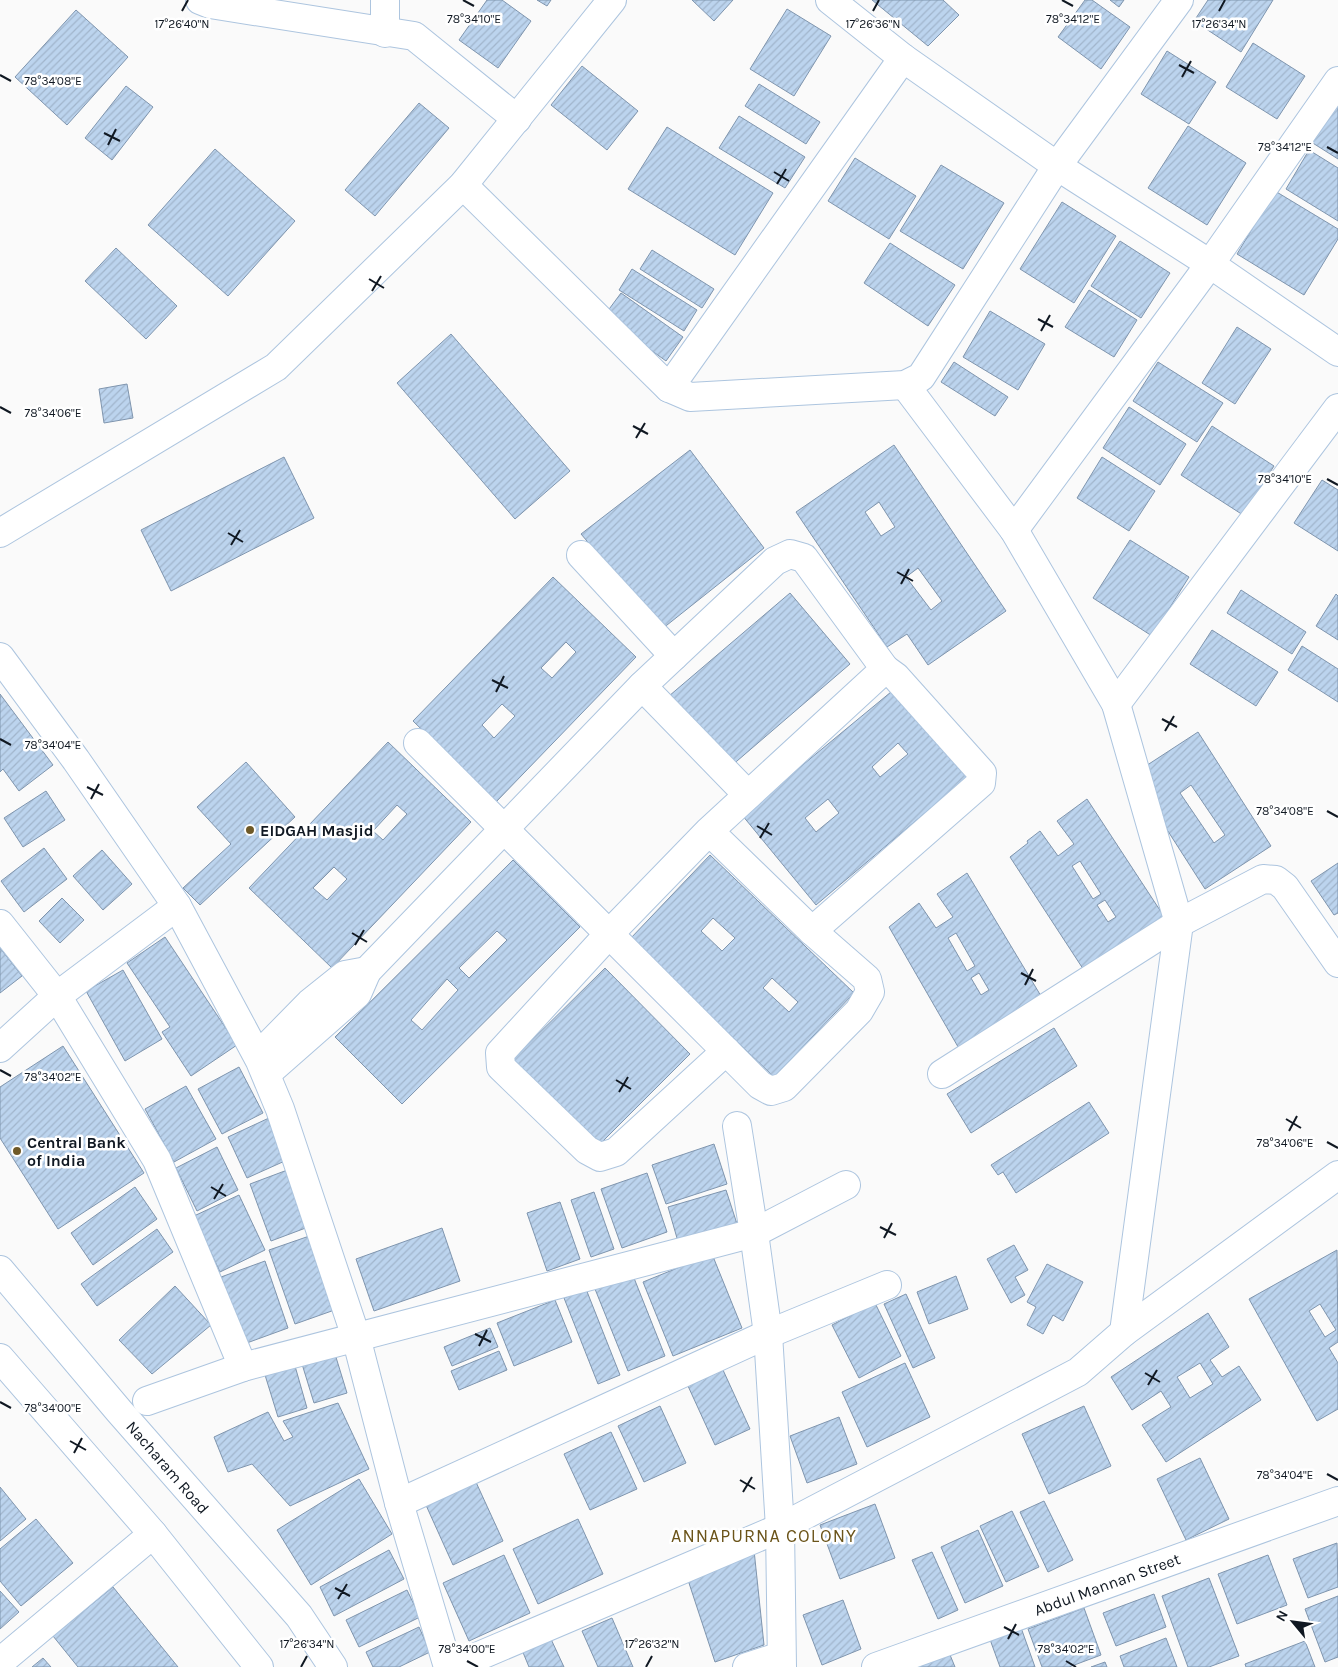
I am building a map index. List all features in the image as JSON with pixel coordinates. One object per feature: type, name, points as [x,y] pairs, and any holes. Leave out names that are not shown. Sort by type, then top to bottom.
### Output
[{"type":"street","points":[[200,0],[210,4],[385,33],[414,36],[517,119]]},
{"type":"street","points":[[385,0],[385,33]]},
{"type":"street","points":[[0,533],[276,367],[463,185],[612,0]]},
{"type":"street","points":[[830,0],[903,58],[1057,166],[1210,264],[1338,352]]},
{"type":"street","points":[[463,185],[669,388],[690,396],[905,385],[921,377],[1057,166],[1179,0]]},
{"type":"street","points":[[669,388],[903,58]]},
{"type":"street","points":[[1014,530],[1210,264],[1338,81]]},
{"type":"street","points":[[905,385],[1014,530],[1116,704],[1179,923],[1124,1332]]},
{"type":"street","points":[[1116,704],[1338,408]]},
{"type":"street","points":[[262,1065],[310,1003],[345,975],[367,971],[642,686],[775,561],[790,554],[804,558],[885,669],[896,676],[982,773],[981,783],[812,932]]},
{"type":"street","points":[[581,556],[674,656]]},
{"type":"street","points":[[0,657],[82,768],[177,906],[262,1065],[280,1109],[356,1336],[399,1503],[448,1667]]},
{"type":"street","points":[[726,1052],[616,1152],[600,1158],[587,1150],[502,1066],[500,1053],[709,831],[885,669]]},
{"type":"street","points":[[642,686],[748,796]]},
{"type":"street","points":[[418,743],[726,1052],[760,1085],[771,1091],[784,1087],[859,1011],[870,992],[867,979],[812,932],[709,831]]},
{"type":"street","points":[[942,1074],[1179,923],[1263,879],[1276,880],[1285,887],[1338,963]]},
{"type":"street","points":[[0,1048],[57,996],[177,906]]},
{"type":"street","points":[[0,924],[57,996],[156,1160],[243,1367]]},
{"type":"street","points":[[738,1126],[768,1334],[780,1528],[781,1661],[747,1667]]},
{"type":"street","points":[[452,1667],[780,1528],[1078,1372],[1124,1332],[1338,1175]]},
{"type":"street","points":[[147,1401],[243,1367],[754,1233],[846,1185]]},
{"type":"street","name":"Nacharam Road","points":[[0,1270],[157,1455],[299,1616],[333,1667]]},
{"type":"street","points":[[399,1503],[768,1334],[887,1285]]},
{"type":"street","points":[[0,1358],[153,1534],[259,1667]]},
{"type":"street","name":"Abdul Mannan Street","points":[[876,1667],[1338,1501]]},
{"type":"street","points":[[0,1662],[153,1534]]},
{"type":"building","points":[[487,0],[502,0],[531,21],[498,68],[459,40]]},
{"type":"building","points":[[537,0],[551,0],[547,6]]},
{"type":"building","points":[[692,0],[733,0],[714,21]]},
{"type":"building","points":[[872,0],[943,0],[959,15],[928,46]]},
{"type":"building","points":[[1085,0],[1092,0],[1130,27],[1101,69],[1058,37]]},
{"type":"building","points":[[1110,0],[1124,0],[1119,7]]},
{"type":"building","points":[[1208,0],[1273,0],[1241,52],[1194,21]]},
{"type":"building","points":[[787,9],[831,36],[794,96],[750,69]]},
{"type":"building","points":[[76,10],[128,57],[67,125],[15,77]]},
{"type":"building","points":[[1253,43],[1305,76],[1277,119],[1226,87]]},
{"type":"building","points":[[1167,51],[1216,82],[1189,124],[1141,94]]},
{"type":"building","points":[[582,66],[638,111],[607,150],[551,105]]},
{"type":"building","points":[[759,84],[820,122],[806,144],[745,106]]},
{"type":"building","points":[[126,86],[153,107],[112,160],[85,138]]},
{"type":"building","points":[[1338,99],[1338,159],[1308,140]]},
{"type":"building","points":[[419,103],[449,128],[375,216],[345,190]]},
{"type":"building","points":[[739,116],[805,157],[785,188],[719,148]]},
{"type":"building","points":[[1188,126],[1246,163],[1207,225],[1148,188]]},
{"type":"building","points":[[667,127],[773,193],[735,255],[628,189]]},
{"type":"building","points":[[215,149],[295,221],[228,296],[148,225]]},
{"type":"building","points":[[1309,150],[1338,168],[1338,221],[1286,189]]},
{"type":"building","points":[[855,158],[916,196],[889,239],[828,201]]},
{"type":"building","points":[[941,165],[1004,203],[963,269],[900,231]]},
{"type":"building","points":[[1275,191],[1338,229],[1338,239],[1304,295],[1237,254]]},
{"type":"building","points":[[1062,202],[1116,236],[1074,303],[1020,269]]},
{"type":"building","points":[[1120,241],[1170,273],[1141,318],[1091,286]]},
{"type":"building","points":[[890,243],[955,285],[928,326],[864,283]]},
{"type":"building","points":[[116,248],[177,306],[146,339],[85,281]]},
{"type":"building","points":[[652,250],[714,289],[702,308],[640,269]]},
{"type":"building","points":[[632,269],[697,310],[684,331],[619,290]]},
{"type":"building","points":[[1089,290],[1137,320],[1114,357],[1065,327]]},
{"type":"building","points":[[621,293],[683,337],[666,361],[604,316]]},
{"type":"building","points":[[990,311],[1045,344],[1018,390],[963,357]]},
{"type":"building","points":[[1237,327],[1271,349],[1235,404],[1202,383]]},
{"type":"building","points":[[451,334],[570,471],[515,519],[397,383]]},
{"type":"building","points":[[954,362],[1008,397],[995,416],[941,382]]},
{"type":"building","points":[[1158,362],[1223,403],[1197,442],[1133,401]]},
{"type":"building","points":[[127,384],[133,418],[104,423],[99,389]]},
{"type":"building","points":[[1129,407],[1186,444],[1160,485],[1103,448]]},
{"type":"building","points":[[1212,426],[1274,466],[1243,515],[1181,475]]},
{"type":"building","points":[[894,445],[1006,611],[928,665],[907,634],[887,647],[796,512]],"holes":[[[879,502],[895,527],[881,536],[865,512]],[[918,568],[942,601],[931,610],[906,577]]]},
{"type":"building","points":[[690,450],[764,548],[662,629],[581,534]]},
{"type":"building","points":[[284,457],[314,518],[171,591],[141,530]]},
{"type":"building","points":[[1102,457],[1155,491],[1129,531],[1077,498]]},
{"type":"building","points":[[1322,480],[1338,490],[1338,551],[1294,523]]},
{"type":"building","points":[[1130,540],[1189,577],[1152,636],[1093,598]]},
{"type":"building","points":[[553,577],[636,657],[496,802],[413,721]],"holes":[[[566,642],[576,652],[552,678],[541,668]],[[502,704],[515,716],[494,738],[482,725]]]},
{"type":"building","points":[[1241,590],[1306,632],[1292,654],[1227,613]]},
{"type":"building","points":[[790,593],[850,664],[730,767],[669,696]]},
{"type":"building","points":[[1336,594],[1338,596],[1338,640],[1316,626]]},
{"type":"building","points":[[1212,630],[1278,672],[1256,706],[1190,664]]},
{"type":"building","points":[[1302,646],[1338,669],[1338,702],[1288,670]]},
{"type":"building","points":[[897,687],[970,775],[816,905],[742,815]],"holes":[[[898,743],[908,754],[880,777],[872,767]],[[828,799],[839,813],[816,832],[805,818]]]},
{"type":"building","points":[[0,694],[53,765],[19,791],[3,769],[0,772]]},
{"type":"building","points":[[1198,732],[1271,846],[1205,889],[1132,775]],"holes":[[[1191,785],[1225,835],[1214,843],[1180,793]]]},
{"type":"building","points":[[388,742],[471,822],[332,968],[249,888]],"holes":[[[397,805],[407,814],[383,840],[373,831]],[[334,867],[347,879],[327,900],[313,888]]]},
{"type":"building","name":"EIDGAH Masjid","points":[[246,762],[295,817],[200,905],[183,888],[231,844],[197,807]]},
{"type":"building","points":[[46,791],[65,820],[23,847],[4,818]]},
{"type":"building","points":[[1087,799],[1169,924],[1089,978],[1010,857],[1040,831],[1058,856],[1074,844],[1057,821]],"holes":[[[1080,861],[1101,894],[1093,899],[1072,866]],[[1105,900],[1116,917],[1108,922],[1097,905]]]},
{"type":"building","points":[[44,848],[67,879],[24,912],[1,881]]},
{"type":"building","points":[[102,850],[132,884],[103,910],[73,876]]},
{"type":"building","points":[[710,855],[854,993],[774,1077],[630,939]],"holes":[[[713,918],[735,938],[722,951],[701,931]],[[772,978],[798,1002],[789,1012],[763,988]]]},
{"type":"building","points":[[513,860],[580,927],[402,1104],[335,1037]],"holes":[[[497,931],[507,940],[469,978],[459,968]],[[447,979],[458,990],[422,1030],[411,1020]]]},
{"type":"building","points":[[1338,863],[1338,913],[1334,915],[1311,881]]},
{"type":"building","points":[[967,873],[1044,1001],[961,1052],[889,927],[919,903],[936,928],[953,917],[937,894]],"holes":[[[956,933],[975,966],[967,971],[948,938]],[[979,973],[989,990],[981,995],[971,978]]]},
{"type":"building","points":[[62,898],[84,920],[60,943],[39,921]]},
{"type":"building","points":[[165,937],[237,1045],[191,1076],[162,1032],[170,1027],[127,963]]},
{"type":"building","points":[[0,948],[22,976],[0,993]]},
{"type":"building","points":[[605,968],[690,1054],[596,1148],[511,1061]]},
{"type":"building","points":[[123,970],[162,1039],[125,1061],[86,991]]},
{"type":"building","points":[[1054,1028],[1077,1066],[971,1133],[947,1094]]},
{"type":"building","points":[[63,1046],[144,1173],[58,1229],[0,1138],[0,1087]]},
{"type":"building","points":[[239,1067],[263,1113],[222,1134],[198,1089]]},
{"type":"building","points":[[186,1086],[216,1139],[174,1162],[145,1109]]},
{"type":"building","points":[[1089,1102],[1109,1133],[1016,1193],[1003,1172],[998,1175],[991,1165]]},
{"type":"building","points":[[269,1118],[287,1160],[247,1178],[228,1137]]},
{"type":"building","points":[[714,1144],[727,1184],[666,1204],[652,1165]]},
{"type":"building","points":[[217,1147],[238,1190],[197,1211],[176,1168]]},
{"type":"building","points":[[290,1169],[311,1226],[271,1241],[250,1184]]},
{"type":"building","points":[[647,1173],[667,1232],[622,1248],[601,1189]]},
{"type":"building","points":[[135,1187],[157,1219],[93,1265],[71,1233]]},
{"type":"building","points":[[726,1190],[738,1227],[679,1245],[668,1207]]},
{"type":"building","points":[[594,1192],[614,1249],[591,1257],[571,1200]]},
{"type":"building","points":[[239,1195],[265,1250],[220,1272],[194,1216]]},
{"type":"building","points":[[560,1202],[580,1259],[547,1271],[527,1213]]},
{"type":"building","points":[[442,1228],[460,1281],[374,1311],[356,1259]]},
{"type":"building","points":[[157,1229],[173,1252],[97,1306],[81,1284]]},
{"type":"building","points":[[318,1233],[343,1307],[295,1324],[269,1250]]},
{"type":"building","points":[[1014,1245],[1028,1270],[1015,1277],[1025,1295],[1011,1303],[987,1259]]},
{"type":"building","points":[[1337,1250],[1338,1342],[1329,1348],[1338,1363],[1338,1409],[1317,1421],[1249,1299]],"holes":[[[1320,1304],[1336,1330],[1325,1337],[1309,1311]]]},
{"type":"building","points":[[712,1254],[742,1328],[673,1356],[643,1282]]},
{"type":"building","points":[[265,1261],[288,1328],[244,1344],[221,1277]]},
{"type":"building","points":[[1047,1264],[1083,1282],[1063,1321],[1053,1315],[1043,1334],[1027,1325],[1036,1307],[1027,1302]]},
{"type":"building","points":[[632,1273],[665,1356],[628,1371],[595,1289]]},
{"type":"building","points":[[956,1276],[968,1309],[929,1324],[917,1292]]},
{"type":"building","points":[[175,1286],[211,1325],[152,1374],[119,1340]]},
{"type":"building","points":[[586,1289],[620,1375],[598,1384],[564,1298]]},
{"type":"building","points":[[906,1294],[935,1358],[913,1368],[884,1304]]},
{"type":"building","points":[[555,1300],[572,1342],[514,1366],[497,1323]]},
{"type":"building","points":[[875,1303],[901,1356],[859,1378],[832,1325]]},
{"type":"building","points":[[1208,1313],[1229,1347],[1210,1360],[1222,1377],[1239,1366],[1261,1400],[1166,1462],[1142,1425],[1171,1407],[1161,1391],[1132,1410],[1111,1377]],"holes":[[[1200,1363],[1213,1384],[1190,1398],[1177,1377]]]},
{"type":"building","points":[[490,1328],[498,1347],[452,1366],[444,1347]]},
{"type":"building","points":[[499,1351],[507,1370],[459,1390],[451,1371]]},
{"type":"building","points":[[335,1354],[347,1393],[314,1403],[302,1364]]},
{"type":"building","points":[[905,1363],[930,1417],[867,1447],[842,1392]]},
{"type":"building","points":[[295,1366],[307,1408],[278,1417],[265,1375]]},
{"type":"building","points":[[723,1370],[750,1429],[715,1445],[688,1386]]},
{"type":"building","points":[[338,1403],[369,1469],[290,1506],[252,1464],[228,1472],[214,1437],[268,1412],[284,1441],[293,1437],[283,1421]]},
{"type":"building","points":[[660,1406],[686,1463],[644,1482],[618,1426]]},
{"type":"building","points":[[1084,1406],[1111,1466],[1049,1494],[1022,1434]]},
{"type":"building","points":[[839,1417],[857,1464],[807,1483],[790,1436]]},
{"type":"building","points":[[611,1432],[637,1489],[590,1510],[564,1454]]},
{"type":"building","points":[[1200,1458],[1229,1519],[1186,1540],[1157,1479]]},
{"type":"building","points":[[359,1479],[392,1534],[311,1585],[277,1530]]},
{"type":"building","points":[[475,1480],[503,1541],[453,1565],[425,1503]]},
{"type":"building","points":[[0,1487],[26,1519],[0,1541]]},
{"type":"building","points":[[1044,1501],[1073,1560],[1048,1572],[1020,1512]]},
{"type":"building","points":[[875,1504],[895,1558],[840,1579],[820,1525]]},
{"type":"building","points":[[1012,1511],[1039,1567],[1006,1582],[980,1526]]},
{"type":"building","points":[[36,1519],[73,1563],[21,1606],[0,1581],[0,1549]]},
{"type":"building","points":[[578,1519],[603,1574],[538,1604],[513,1549]]},
{"type":"building","points":[[978,1530],[1003,1586],[965,1603],[941,1547]]},
{"type":"building","points":[[1337,1543],[1338,1587],[1308,1598],[1293,1559]]},
{"type":"building","points":[[389,1550],[404,1579],[334,1616],[320,1587]]},
{"type":"building","points":[[754,1550],[764,1645],[715,1662],[686,1574]]},
{"type":"building","points":[[932,1552],[958,1610],[938,1619],[912,1560]]},
{"type":"building","points":[[504,1555],[530,1613],[469,1641],[443,1583]]},
{"type":"building","points":[[1268,1555],[1287,1605],[1237,1624],[1218,1574]]},
{"type":"building","points":[[1209,1578],[1239,1656],[1209,1667],[1188,1667],[1162,1596]]},
{"type":"building","points":[[113,1587],[178,1667],[78,1667],[53,1636]]},
{"type":"building","points":[[407,1590],[420,1617],[359,1647],[346,1620]]},
{"type":"building","points":[[0,1591],[19,1612],[0,1629]]},
{"type":"building","points":[[1154,1594],[1166,1627],[1116,1646],[1103,1613]]},
{"type":"building","points":[[1338,1596],[1338,1657],[1325,1662],[1305,1609]]},
{"type":"building","points":[[843,1600],[861,1649],[822,1665],[803,1615]]},
{"type":"building","points":[[1084,1608],[1101,1655],[1069,1667],[1042,1667],[1028,1629]]},
{"type":"building","points":[[612,1618],[633,1667],[598,1667],[582,1631]]},
{"type":"building","points":[[1019,1622],[1035,1667],[1000,1667],[988,1634]]},
{"type":"building","points":[[419,1627],[430,1652],[399,1667],[373,1667],[366,1652]]},
{"type":"building","points":[[550,1637],[564,1667],[529,1667],[522,1650]]},
{"type":"building","points":[[1166,1638],[1177,1667],[1124,1667],[1120,1656]]},
{"type":"building","points":[[1305,1641],[1315,1667],[1246,1667],[1245,1664]]},
{"type":"building","points":[[948,1650],[955,1667],[903,1667]]},
{"type":"building","points":[[43,1658],[51,1667],[32,1667]]},
{"type":"building","points":[[1105,1662],[1107,1667],[1091,1667]]},
{"type":"place","name":"EIDGAH Masjid","points":[[250,830]]},
{"type":"place","name":"Central Bank of India","points":[[17,1151]]},
{"type":"district","name":"ANNAPURNA COLONY","points":[[764,1536]]}]
